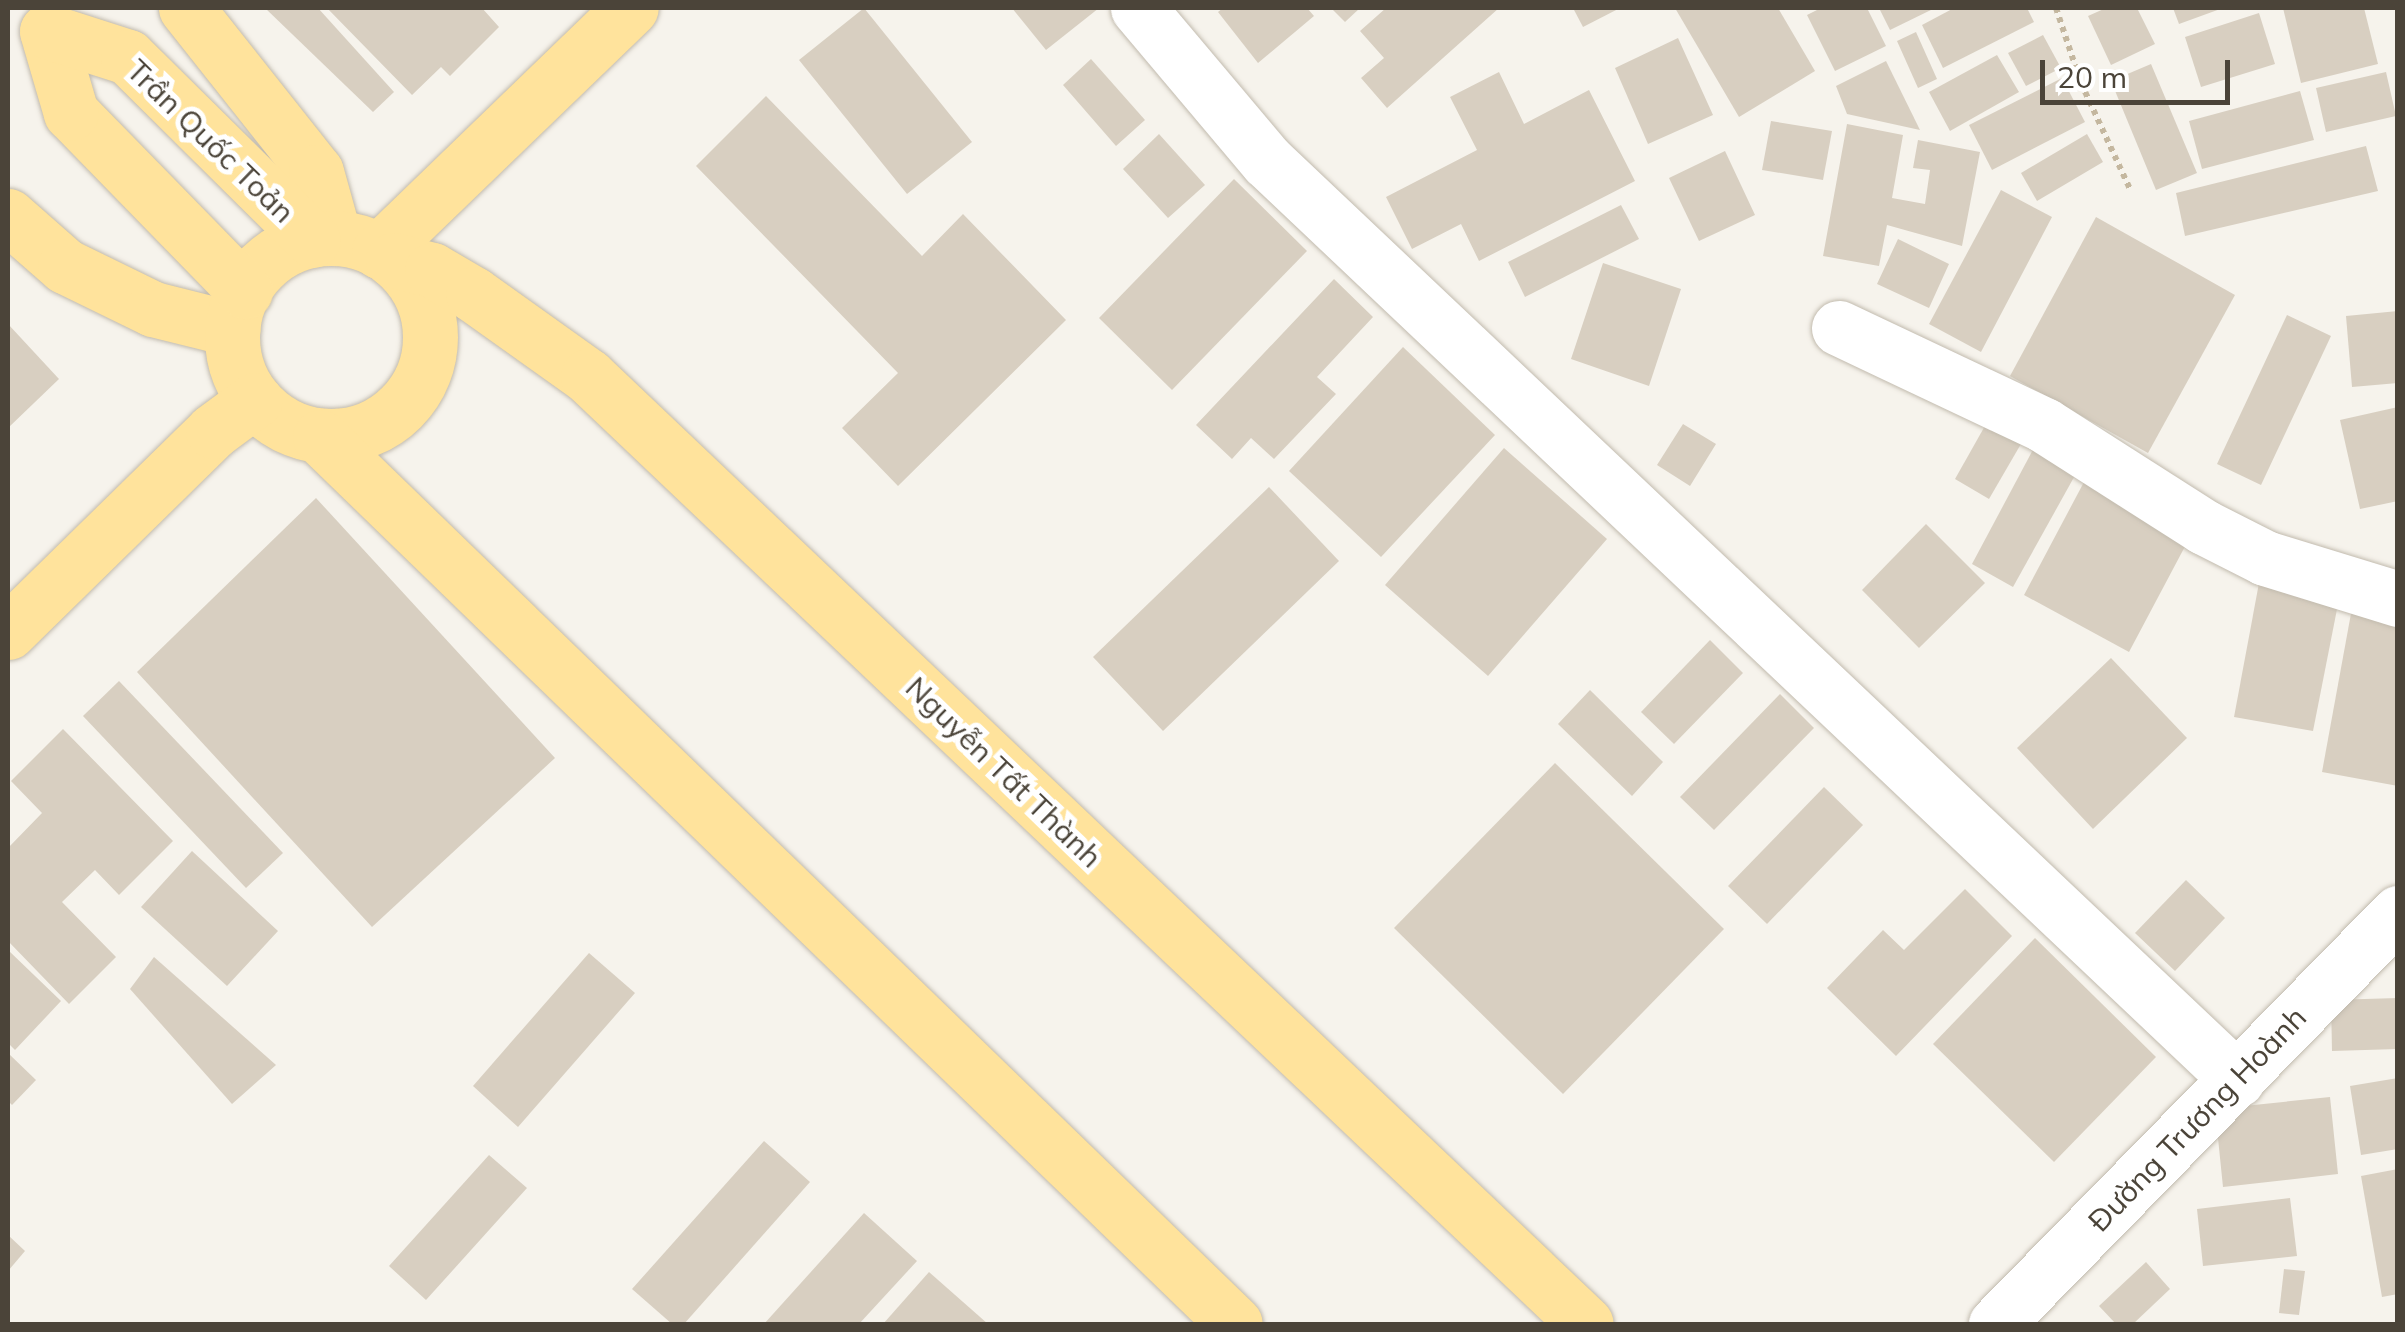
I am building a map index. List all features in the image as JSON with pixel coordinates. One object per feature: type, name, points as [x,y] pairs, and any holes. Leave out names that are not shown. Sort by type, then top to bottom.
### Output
[{"type":"main road","points":[[186,8],[316,172],[355,247],[413,278],[426,308],[426,370],[410,398],[385,422],[354,435],[320,437],[286,427],[255,400],[240,378],[239,310],[272,258],[355,247],[631,8]]},
{"type":"main road","name":"Trần Quốc Toản","points":[[35,19],[128,57],[355,247]]},
{"type":"main road","name":"Trần Quốc Toản","points":[[35,19],[71,113],[239,310]]},
{"type":"main road","points":[[8,216],[65,266],[153,309],[239,310]]},
{"type":"main road","name":"Nguyễn Tất Thành","points":[[355,247],[432,270],[588,376],[1586,1324]]},
{"type":"main road","points":[[8,632],[213,432],[255,400]]},
{"type":"main road","points":[[320,437],[1235,1324]]},
{"type":"street","points":[[1138,8],[1267,161],[2237,1079]]},
{"type":"street","points":[[1839,328],[2044,425],[2204,528],[2264,558],[2398,599]]},
{"type":"street","name":"Đường Trương Hoành","points":[[1996,1324],[2398,913]]},
{"type":"path","points":[[2056,8],[2081,82],[2131,191]]},
{"type":"building","points":[[265,8],[318,8],[394,92],[373,112]]},
{"type":"building","points":[[327,8],[482,8],[499,27],[450,76],[441,67],[412,95]]},
{"type":"building","points":[[864,8],[972,142],[907,194],[799,60]]},
{"type":"building","points":[[1012,8],[1099,8],[1046,50]]},
{"type":"building","points":[[1223,8],[1307,8],[1314,16],[1258,63],[1218,12]]},
{"type":"building","points":[[1331,8],[1360,8],[1345,22]]},
{"type":"building","points":[[1386,8],[1499,8],[1387,108],[1361,78],[1384,58],[1360,31]]},
{"type":"building","points":[[1573,8],[1620,8],[1583,27]]},
{"type":"building","points":[[1675,8],[1778,8],[1815,71],[1739,117]]},
{"type":"building","points":[[1821,8],[1867,8],[1886,46],[1835,71],[1807,15]]},
{"type":"building","points":[[1879,8],[1935,8],[1890,30]]},
{"type":"building","points":[[1954,8],[2027,8],[2034,22],[1943,68],[1922,25]]},
{"type":"building","points":[[2106,8],[2137,8],[2155,44],[2111,65],[2088,16]]},
{"type":"building","points":[[2173,8],[2223,8],[2179,24]]},
{"type":"building","points":[[2283,8],[2364,8],[2378,64],[2301,83]]},
{"type":"building","points":[[2259,13],[2275,64],[2201,87],[2185,37]]},
{"type":"building","points":[[1916,32],[1937,79],[1918,88],[1897,41]]},
{"type":"building","points":[[2043,35],[2061,68],[2026,86],[2008,53]]},
{"type":"building","points":[[1678,38],[1713,115],[1648,144],[1615,68]]},
{"type":"building","points":[[1997,55],[2019,92],[1950,131],[1929,92]]},
{"type":"building","points":[[1091,59],[1145,120],[1116,146],[1063,85]]},
{"type":"building","points":[[1886,61],[1920,130],[1847,114],[1836,86]]},
{"type":"building","points":[[2151,64],[2197,173],[2156,190],[2111,81]]},
{"type":"building","points":[[1499,72],[1524,124],[1589,90],[1635,181],[1479,261],[1461,224],[1412,249],[1386,197],[1477,150],[1450,97]]},
{"type":"building","points":[[2386,72],[2396,116],[2326,132],[2316,88]]},
{"type":"building","points":[[2062,78],[2085,122],[1992,170],[1969,125]]},
{"type":"building","points":[[2300,91],[2314,140],[2202,169],[2189,121]]},
{"type":"building","points":[[766,96],[922,256],[963,214],[1066,320],[898,486],[842,428],[898,373],[696,166]]},
{"type":"building","points":[[1771,121],[1832,131],[1823,180],[1762,170]]},
{"type":"building","points":[[1847,124],[1903,135],[1892,198],[1925,204],[1930,170],[1913,168],[1918,140],[1980,152],[1962,246],[1887,225],[1879,266],[1823,256]]},
{"type":"building","points":[[1159,134],[1205,185],[1168,218],[1123,169]]},
{"type":"building","points":[[2087,134],[2103,162],[2037,201],[2021,173]]},
{"type":"building","points":[[2366,146],[2378,191],[2185,236],[2176,193]]},
{"type":"building","points":[[1725,151],[1755,215],[1699,241],[1669,178]]},
{"type":"building","points":[[1234,179],[1307,251],[1172,390],[1099,318]]},
{"type":"building","points":[[2001,190],[2052,217],[1981,352],[1929,324]]},
{"type":"building","points":[[1621,205],[1639,239],[1525,297],[1508,262]]},
{"type":"building","points":[[2096,217],[2235,295],[2148,453],[2010,376]]},
{"type":"building","points":[[1898,239],[1949,264],[1929,308],[1877,284]]},
{"type":"building","points":[[1603,263],[1681,289],[1649,386],[1571,359]]},
{"type":"building","points":[[1334,279],[1373,317],[1317,377],[1336,394],[1274,459],[1251,438],[1232,459],[1196,425]]},
{"type":"building","points":[[2398,311],[2398,383],[2352,387],[2346,316]]},
{"type":"building","points":[[2287,315],[2331,336],[2261,485],[2217,464]]},
{"type":"building","points":[[8,324],[59,379],[8,428]]},
{"type":"building","points":[[1403,347],[1495,435],[1381,557],[1289,471]]},
{"type":"building","points":[[2398,407],[2398,501],[2360,509],[2340,420]]},
{"type":"building","points":[[1990,417],[2025,437],[1989,499],[1955,479]]},
{"type":"building","points":[[1683,424],[1716,444],[1690,486],[1657,465]]},
{"type":"building","points":[[2035,446],[2078,470],[2013,587],[1972,564]]},
{"type":"building","points":[[1504,448],[1607,539],[1488,676],[1385,585]]},
{"type":"building","points":[[2084,482],[2190,537],[2129,652],[2024,595]]},
{"type":"building","points":[[1269,487],[1339,561],[1163,731],[1093,657]]},
{"type":"building","points":[[316,498],[555,758],[372,927],[137,672]]},
{"type":"building","points":[[1926,524],[1985,583],[1919,648],[1862,590]]},
{"type":"building","points":[[2259,583],[2339,599],[2313,731],[2234,717]]},
{"type":"building","points":[[2352,608],[2398,617],[2398,786],[2322,772]]},
{"type":"building","points":[[1710,640],[1743,673],[1674,744],[1641,712]]},
{"type":"building","points":[[2111,658],[2187,738],[2093,829],[2017,748]]},
{"type":"building","points":[[119,681],[283,853],[246,888],[83,716]]},
{"type":"building","points":[[1590,690],[1663,762],[1632,796],[1558,724]]},
{"type":"building","points":[[1780,694],[1814,728],[1714,830],[1680,797]]},
{"type":"building","points":[[63,729],[173,841],[119,895],[95,870],[62,902],[116,957],[69,1004],[8,941],[8,848],[42,813],[11,781]]},
{"type":"building","points":[[1555,763],[1724,929],[1563,1094],[1394,928]]},
{"type":"building","points":[[1824,787],[1863,825],[1767,924],[1728,886]]},
{"type":"building","points":[[192,851],[278,931],[227,986],[141,907]]},
{"type":"building","points":[[2186,880],[2225,918],[2175,971],[2135,933]]},
{"type":"building","points":[[1965,889],[2012,936],[1896,1056],[1827,988],[1883,930],[1904,950]]},
{"type":"building","points":[[2035,938],[2156,1057],[2054,1162],[1933,1044]]},
{"type":"building","points":[[8,950],[61,1001],[15,1050],[8,1043]]},
{"type":"building","points":[[589,953],[635,993],[518,1127],[473,1086]]},
{"type":"building","points":[[154,957],[276,1065],[232,1104],[130,989]]},
{"type":"building","points":[[2398,998],[2398,1049],[2332,1051],[2331,1000]]},
{"type":"building","points":[[8,1053],[36,1080],[12,1105],[8,1101]]},
{"type":"building","points":[[2398,1078],[2398,1149],[2361,1155],[2350,1086]]},
{"type":"building","points":[[2330,1097],[2338,1174],[2223,1187],[2215,1109]]},
{"type":"building","points":[[764,1141],[810,1182],[684,1324],[672,1324],[632,1289]]},
{"type":"building","points":[[489,1155],[527,1188],[426,1300],[389,1266]]},
{"type":"building","points":[[2398,1169],[2398,1294],[2382,1297],[2361,1176]]},
{"type":"building","points":[[2290,1198],[2297,1256],[2203,1266],[2197,1209]]},
{"type":"building","points":[[864,1213],[917,1261],[859,1324],[764,1324]]},
{"type":"building","points":[[8,1235],[25,1251],[8,1271]]},
{"type":"building","points":[[2146,1262],[2170,1289],[2133,1324],[2116,1324],[2099,1306]]},
{"type":"building","points":[[2284,1269],[2305,1271],[2299,1315],[2279,1313]]},
{"type":"building","points":[[929,1272],[988,1324],[883,1324]]}]
